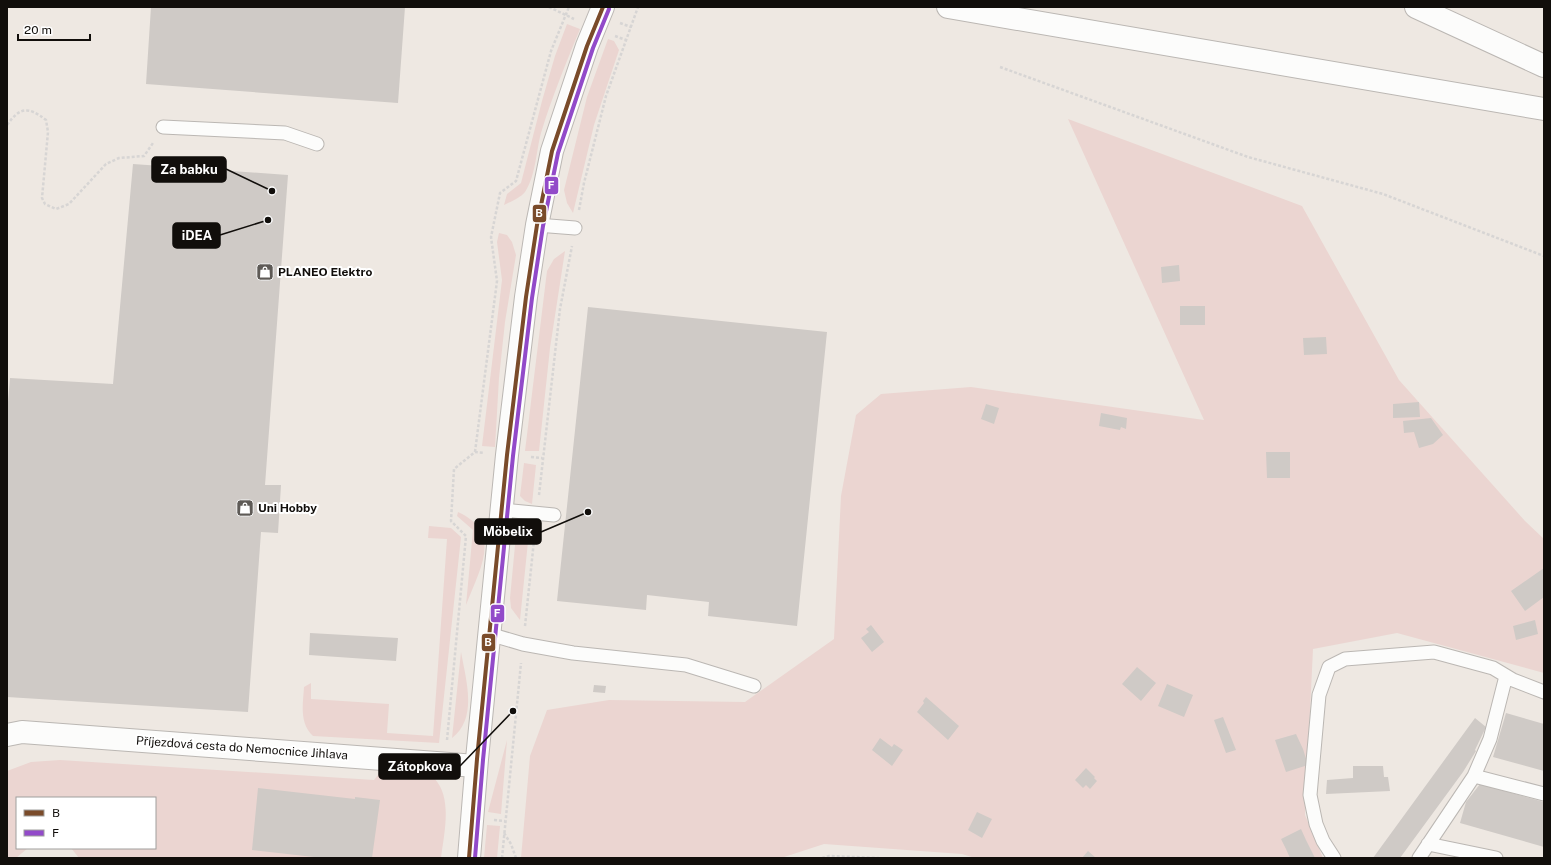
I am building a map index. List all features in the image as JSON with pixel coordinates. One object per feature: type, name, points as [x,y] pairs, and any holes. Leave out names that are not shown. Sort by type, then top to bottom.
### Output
[{"type":"street","points":[[469,858],[476,766],[502,510],[526,297],[537,225],[552,151],[587,46],[604,7]]},
{"type":"street","points":[[948,7],[1544,109]]},
{"type":"street","points":[[1416,7],[1544,66]]},
{"type":"street","name":"Příjezdová cesta do Nemocnice Jihlava","points":[[7,734],[22,732],[476,766]]},
{"type":"lane","points":[[163,127],[285,133],[317,144]]},
{"type":"lane","points":[[537,225],[575,228]]},
{"type":"lane","points":[[502,510],[554,515]]},
{"type":"lane","points":[[489,634],[523,644],[573,653],[686,665],[754,686]]},
{"type":"lane","points":[[1334,858],[1323,841],[1316,824],[1310,795],[1319,695],[1329,667],[1345,659],[1434,652],[1493,668],[1514,680],[1544,692]]},
{"type":"lane","points":[[1419,858],[1474,776],[1490,739],[1506,676]]},
{"type":"lane","points":[[1474,776],[1544,794]]},
{"type":"lane","points":[[1428,844],[1496,858]]},
{"type":"path","points":[[549,7],[566,16]]},
{"type":"path","points":[[446,744],[466,536],[451,521],[454,469],[476,452],[497,281],[490,237],[500,193],[516,181],[551,51],[569,7]]},
{"type":"path","points":[[502,858],[523,644],[560,309],[584,183],[606,96],[638,7]]},
{"type":"path","points":[[1000,67],[1248,157],[1383,194],[1544,256]]},
{"type":"path","points":[[7,125],[19,111],[27,110],[37,113],[46,120],[48,132],[42,198],[45,204],[56,209],[69,204],[106,164],[118,158],[144,156],[163,127]]},
{"type":"path","points":[[504,833],[511,844],[516,858]]},
{"type":"path","points":[[822,858],[828,856],[880,858]]},
{"type":"shaded area","points":[[567,24],[580,29],[559,80],[545,120],[529,185],[523,194],[504,205],[507,194],[521,183],[555,56]]},
{"type":"shaded area","points":[[608,39],[614,41],[619,50],[594,125],[573,213],[567,203],[564,190],[587,97]]},
{"type":"shaded area","points":[[1068,119],[1302,206],[1399,380],[1525,521],[1544,539],[1544,673],[1397,633],[1313,649],[1305,815],[1323,858],[975,858],[962,854],[824,844],[781,858],[521,858],[530,756],[547,710],[609,700],[745,702],[834,639],[841,496],[856,415],[881,394],[971,387],[1204,420]]},
{"type":"shaded area","points":[[499,233],[507,235],[512,242],[516,255],[505,322],[499,378],[495,447],[482,446],[502,280],[497,242]]},
{"type":"shaded area","points":[[565,251],[550,348],[539,451],[525,451],[547,271],[554,259]]},
{"type":"shaded area","points":[[524,463],[536,465],[532,504],[525,501],[520,496]]},
{"type":"shaded area","points":[[458,512],[472,521],[480,530],[484,541],[484,553],[481,566],[466,605],[473,530],[457,516]]},
{"type":"shaded area","points":[[530,522],[520,620],[511,608],[510,598],[516,535],[521,526]]},
{"type":"shaded area","points":[[429,526],[451,528],[461,537],[439,743],[313,736],[306,725],[303,713],[304,687],[311,683],[311,699],[389,704],[387,733],[433,736],[447,539],[428,538]]},
{"type":"shaded area","points":[[461,652],[467,686],[468,709],[460,730],[452,738]]},
{"type":"shaded area","points":[[507,740],[501,814],[488,812]]},
{"type":"shaded area","points":[[60,760],[374,780],[378,775],[434,778],[444,795],[446,816],[441,858],[79,858],[72,849],[156,849],[156,797],[16,797],[16,849],[27,849],[16,858],[7,858],[7,771],[31,762]]},
{"type":"shaded area","points":[[487,825],[500,826],[497,858],[484,858]]},
{"type":"building","points":[[151,7],[405,7],[398,103],[146,84]]},
{"type":"building","points":[[133,164],[288,175],[265,485],[281,485],[278,533],[261,532],[248,712],[7,697],[7,414],[10,378],[113,384]]},
{"type":"building","points":[[1179,265],[1180,281],[1162,283],[1161,267]]},
{"type":"building","points":[[1180,306],[1205,306],[1205,325],[1180,325]]},
{"type":"building","points":[[588,307],[827,332],[797,626],[708,616],[709,602],[647,595],[646,610],[557,601]]},
{"type":"building","points":[[1326,337],[1327,354],[1304,355],[1303,338]]},
{"type":"building","points":[[1419,402],[1420,417],[1393,418],[1393,404]]},
{"type":"building","points":[[986,404],[999,408],[994,424],[981,419]]},
{"type":"building","points":[[1101,413],[1127,418],[1126,429],[1121,427],[1120,430],[1099,426]]},
{"type":"building","points":[[1431,418],[1443,435],[1433,444],[1419,448],[1414,432],[1404,433],[1403,421]]},
{"type":"building","points":[[1266,452],[1290,452],[1290,478],[1267,478]]},
{"type":"building","points":[[1544,568],[1544,597],[1525,611],[1511,591]]},
{"type":"building","points":[[1535,620],[1538,634],[1516,640],[1513,626]]},
{"type":"building","points":[[871,625],[884,642],[872,652],[861,638],[869,632],[866,629]]},
{"type":"building","points":[[310,633],[398,638],[396,661],[309,655]]},
{"type":"building","points":[[1137,667],[1156,683],[1141,701],[1122,684]]},
{"type":"building","points":[[1167,684],[1193,695],[1184,717],[1158,706]]},
{"type":"building","points":[[594,685],[606,686],[605,693],[593,692]]},
{"type":"building","points":[[926,697],[959,726],[948,740],[917,712],[924,703],[923,701]]},
{"type":"building","points":[[1506,713],[1544,724],[1544,771],[1493,757]]},
{"type":"building","points":[[1223,717],[1236,750],[1226,753],[1214,720]]},
{"type":"building","points":[[1475,718],[1486,727],[1475,750],[1476,751],[1463,772],[1400,858],[1373,858]]},
{"type":"building","points":[[1296,734],[1308,765],[1286,772],[1275,740]]},
{"type":"building","points":[[880,738],[892,747],[894,744],[903,750],[892,766],[872,750]]},
{"type":"building","points":[[1353,766],[1383,766],[1384,777],[1388,777],[1390,791],[1326,794],[1327,780],[1353,778]]},
{"type":"building","points":[[1086,768],[1097,781],[1090,789],[1086,785],[1083,788],[1075,780]]},
{"type":"building","points":[[1480,784],[1544,802],[1544,847],[1460,823],[1466,802]]},
{"type":"building","points":[[258,788],[355,799],[355,797],[380,800],[372,858],[314,858],[252,850]]},
{"type":"building","points":[[977,812],[992,819],[982,838],[968,830]]},
{"type":"building","points":[[1301,829],[1315,858],[1290,858],[1281,839]]},
{"type":"building","points":[[1088,851],[1096,858],[1082,858]]},
{"type":"transit line","name":"B","points":[[469,858],[477,759],[507,455],[526,297],[537,225],[552,151],[587,46],[603,7]]},
{"type":"transit line","name":"F","points":[[475,858],[483,760],[513,456],[532,298],[543,226],[558,153],[593,48],[609,9]]},
{"type":"place","name":"Za babku","points":[[272,191]]},
{"type":"place","name":"iDEA","points":[[268,220]]},
{"type":"place","name":"PLANEO Elektro","points":[[265,272]]},
{"type":"place","name":"Uni Hobby","points":[[245,508]]},
{"type":"place","name":"Möbelix","points":[[588,512]]},
{"type":"place","name":"Zátopkova","points":[[513,711]]}]
